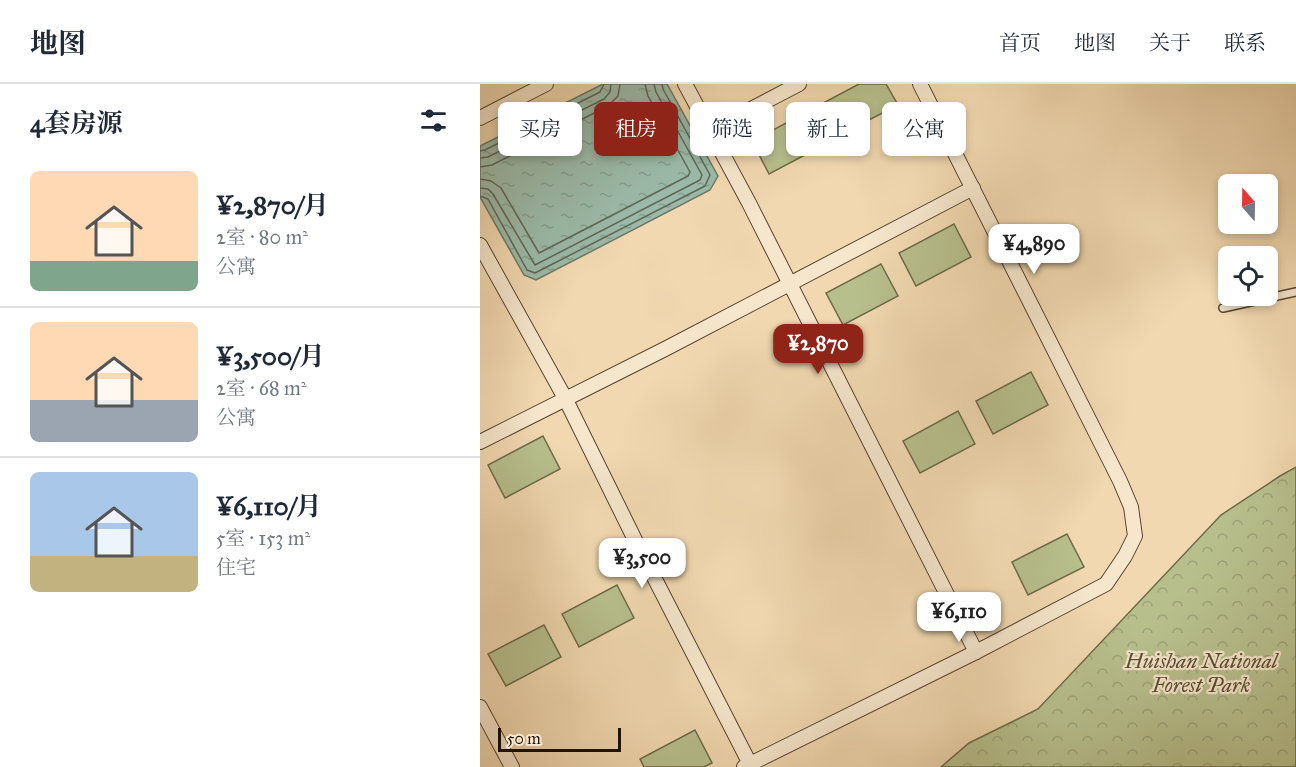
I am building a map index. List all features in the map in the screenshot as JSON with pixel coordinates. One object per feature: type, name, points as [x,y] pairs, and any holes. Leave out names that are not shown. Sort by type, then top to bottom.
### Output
[{"type":"street","points":[[480,118],[546,84]]},
{"type":"street","points":[[685,84],[695,102]]},
{"type":"street","points":[[765,102],[799,84]]},
{"type":"street","points":[[480,245],[565,398],[747,765],[976,652],[1106,584],[1135,536],[1131,507],[1120,481],[920,84]]},
{"type":"street","points":[[724,156],[976,652]]},
{"type":"street","points":[[480,442],[665,349],[973,188]]},
{"type":"street","points":[[480,707],[512,767]]},
{"type":"lane","points":[[1223,308],[1296,292]]},
{"type":"green space","points":[[859,84],[886,84],[896,102],[882,102],[882,113],[870,120],[870,102],[825,102]]},
{"type":"green space","points":[[786,123],[786,156],[803,156],[769,174],[760,156],[774,156],[774,129]]},
{"type":"green space","points":[[954,224],[971,257],[916,286],[899,253]]},
{"type":"green space","points":[[881,264],[898,296],[843,325],[826,293]]},
{"type":"green space","points":[[1031,372],[1048,405],[993,434],[976,401]]},
{"type":"green space","points":[[958,411],[975,444],[920,473],[903,441]]},
{"type":"green space","points":[[543,436],[560,469],[505,498],[488,465]]},
{"type":"green space","name":"Huishan National Forest Park","points":[[1296,467],[1296,767],[941,767],[969,743],[1038,709],[1221,515]]},
{"type":"green space","points":[[1067,534],[1084,567],[1028,595],[1012,562]]},
{"type":"green space","points":[[617,585],[634,618],[579,647],[562,614]]},
{"type":"green space","points":[[544,625],[561,657],[506,686],[488,654]]},
{"type":"green space","points":[[695,730],[712,763],[704,767],[644,767],[640,759]]},
{"type":"water","points":[[603,84],[667,84],[677,102],[594,102],[594,156],[678,156],[678,104],[690,125],[690,156],[707,156],[718,176],[710,190],[536,280],[524,275],[480,197],[480,146],[498,137],[498,156],[582,156],[582,102],[567,102]]}]
